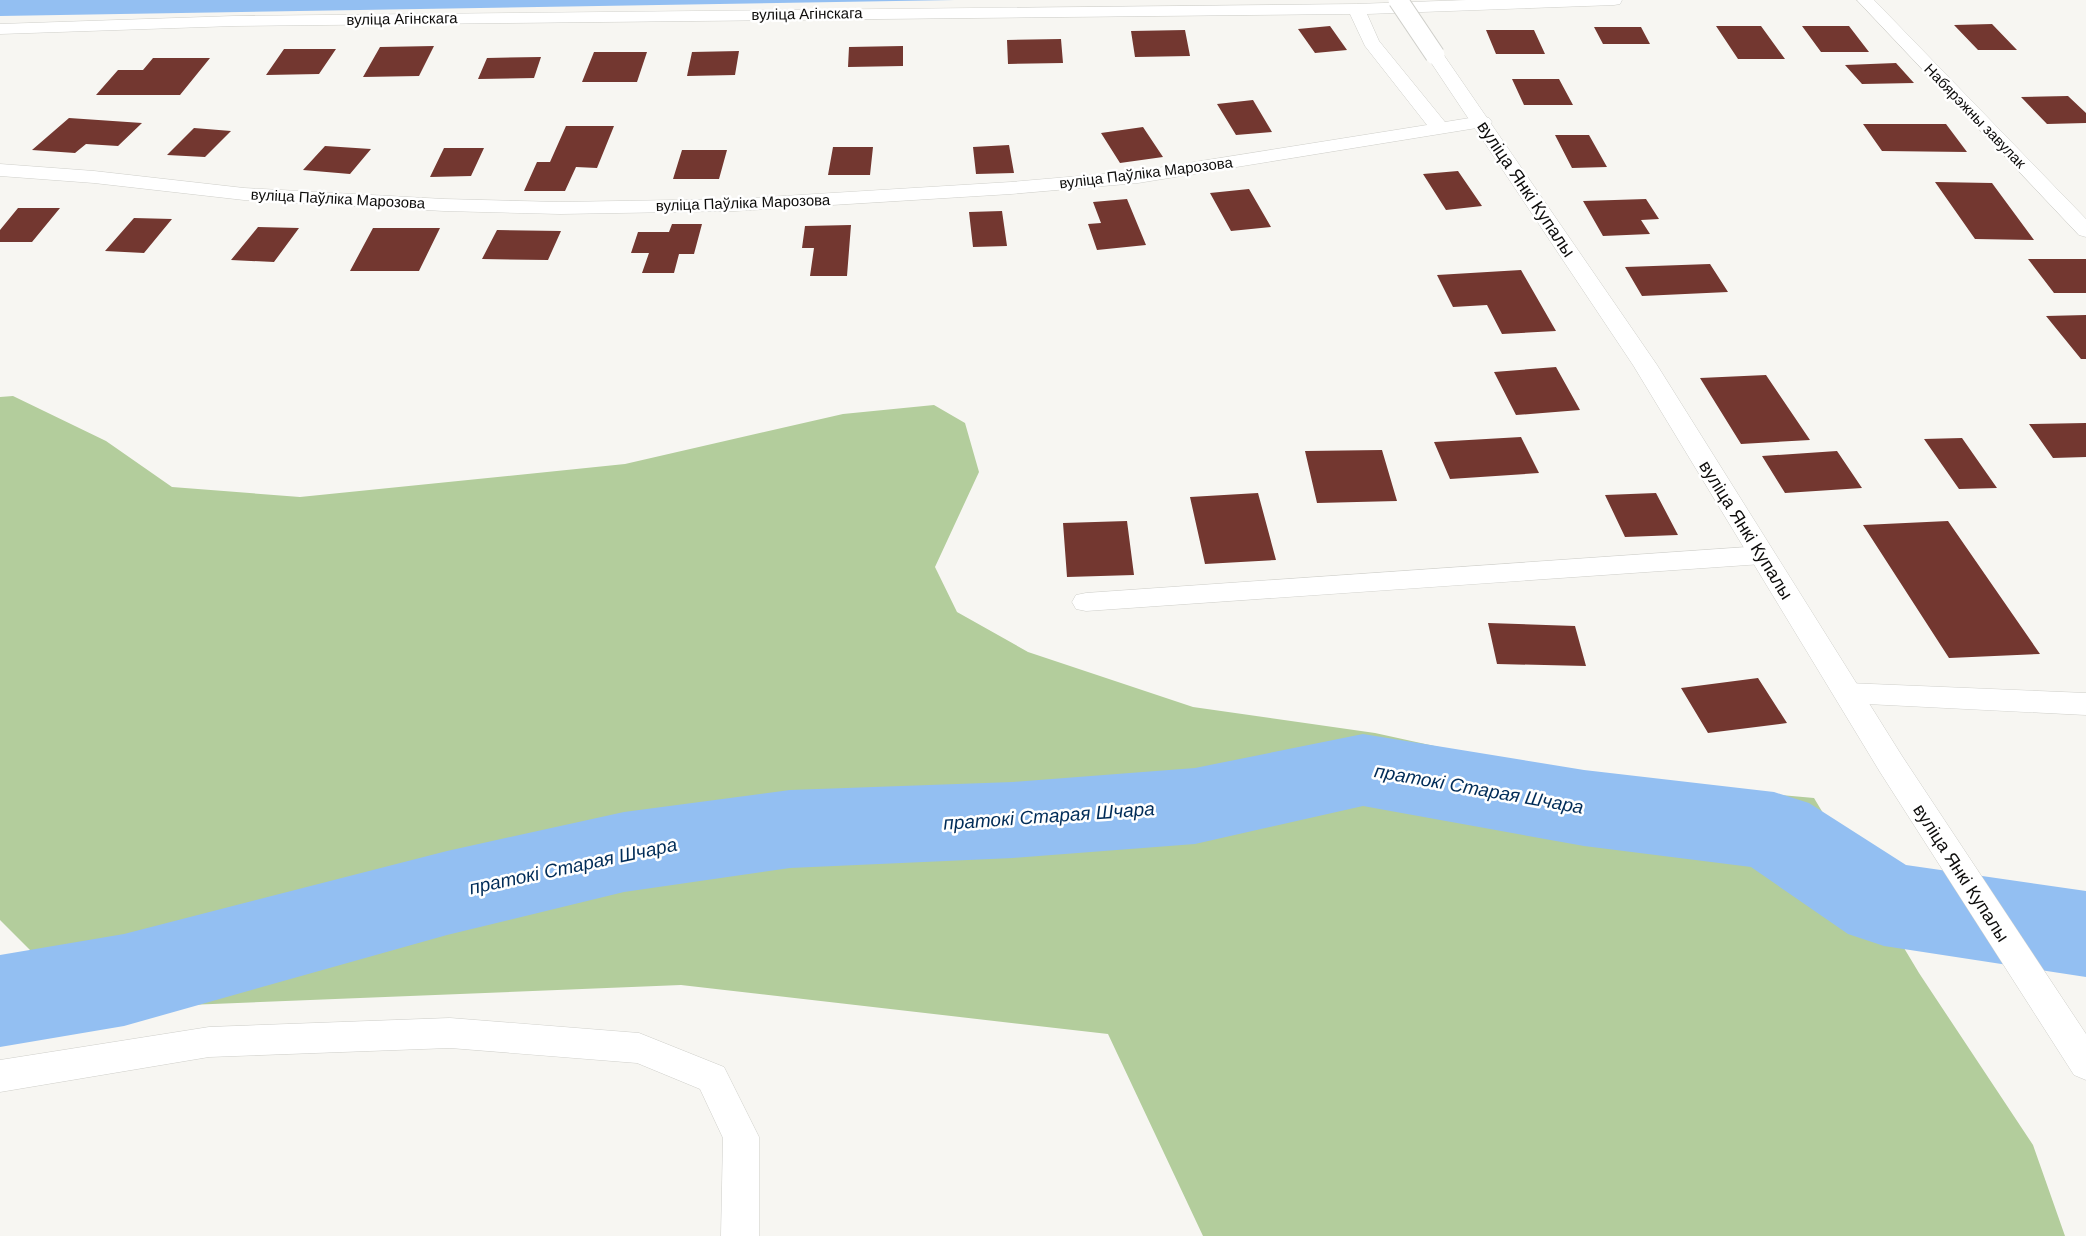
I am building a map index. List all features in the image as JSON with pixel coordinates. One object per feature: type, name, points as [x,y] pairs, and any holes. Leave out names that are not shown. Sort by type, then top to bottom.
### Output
[{"type":"street","name":"вуліца Янкі Купалы","points":[[1398,0],[1645,365],[1891,764],[2086,1064]]},
{"type":"street","name":"вуліца Агінскага","points":[[0,29],[254,21],[1356,9],[1614,0]]},
{"type":"street","name":"Набярэжны завулак","points":[[1865,0],[2086,232]]},
{"type":"street","points":[[1356,9],[1371,42],[1440,129]]},
{"type":"street","name":"вуліца Паўліка Марозова","points":[[0,170],[94,177],[244,194],[444,204],[560,208],[735,205],[1012,188],[1138,177],[1482,122]]},
{"type":"street","points":[[1086,602],[1762,555]]},
{"type":"street","points":[[1847,693],[2086,704]]},
{"type":"street","points":[[0,1076],[209,1042],[450,1033],[639,1048],[712,1078],[741,1136],[740,1236]]},
{"type":"green space","points":[[13,396],[106,441],[172,487],[300,497],[625,464],[843,414],[934,405],[965,423],[979,472],[935,567],[957,612],[1028,652],[1193,707],[1375,733],[1576,777],[1814,798],[1919,973],[2033,1145],[2065,1236],[1203,1236],[1108,1034],[681,985],[89,1009],[0,920],[0,397]]},
{"type":"water","points":[[0,0],[955,0],[0,16]]},
{"type":"building","points":[[1992,24],[2017,50],[1978,50],[1954,25]]},
{"type":"building","points":[[1330,26],[1347,50],[1315,53],[1298,29]]},
{"type":"building","points":[[1716,26],[1761,26],[1785,59],[1738,59]]},
{"type":"building","points":[[1802,26],[1849,26],[1869,52],[1821,52]]},
{"type":"building","points":[[1594,27],[1641,27],[1650,44],[1603,44]]},
{"type":"building","points":[[1185,30],[1190,56],[1135,57],[1131,31]]},
{"type":"building","points":[[1486,30],[1534,30],[1545,54],[1496,54]]},
{"type":"building","points":[[1061,39],[1063,63],[1008,64],[1007,40]]},
{"type":"building","points":[[434,46],[419,76],[363,77],[380,47]]},
{"type":"building","points":[[903,46],[903,66],[848,67],[849,47]]},
{"type":"building","points":[[284,49],[336,49],[319,74],[266,75]]},
{"type":"building","points":[[739,51],[735,75],[687,76],[692,52]]},
{"type":"building","points":[[594,52],[647,52],[637,82],[582,82]]},
{"type":"building","points":[[541,57],[534,78],[478,79],[487,58]]},
{"type":"building","points":[[153,58],[210,58],[180,95],[96,95],[118,70],[143,70]]},
{"type":"building","points":[[1896,63],[1914,83],[1862,84],[1845,65]]},
{"type":"building","points":[[1512,79],[1559,79],[1573,105],[1524,105]]},
{"type":"building","points":[[2068,96],[2086,113],[2086,123],[2047,124],[2021,97]]},
{"type":"building","points":[[1253,100],[1272,132],[1236,135],[1217,104]]},
{"type":"building","points":[[69,118],[142,123],[118,146],[86,144],[75,153],[32,150]]},
{"type":"building","points":[[1863,124],[1946,124],[1967,152],[1882,151]]},
{"type":"building","points":[[566,126],[614,126],[597,168],[576,167],[565,191],[524,191],[537,162],[550,162]]},
{"type":"building","points":[[1143,127],[1163,157],[1120,163],[1101,133]]},
{"type":"building","points":[[194,128],[231,131],[205,157],[167,155]]},
{"type":"building","points":[[1555,135],[1589,135],[1607,167],[1572,168]]},
{"type":"building","points":[[1009,145],[1014,173],[976,174],[973,147]]},
{"type":"building","points":[[325,146],[371,149],[350,174],[303,170]]},
{"type":"building","points":[[833,147],[873,147],[870,175],[828,175]]},
{"type":"building","points":[[444,148],[484,148],[471,176],[430,177]]},
{"type":"building","points":[[682,150],[727,150],[719,179],[673,179]]},
{"type":"building","points":[[1458,171],[1482,206],[1446,210],[1423,174]]},
{"type":"building","points":[[1935,182],[1992,183],[2034,240],[1975,239]]},
{"type":"building","points":[[1249,189],[1271,227],[1231,231],[1210,193]]},
{"type":"building","points":[[1127,199],[1146,245],[1097,250],[1088,224],[1101,223],[1093,202]]},
{"type":"building","points":[[1646,199],[1659,219],[1641,220],[1650,234],[1603,236],[1583,201]]},
{"type":"building","points":[[18,208],[60,208],[32,242],[0,242],[0,230]]},
{"type":"building","points":[[1002,211],[1007,246],[973,247],[969,212]]},
{"type":"building","points":[[134,218],[172,219],[144,253],[105,251]]},
{"type":"building","points":[[672,224],[702,224],[694,254],[679,254],[674,273],[642,273],[649,253],[631,253],[638,232],[669,232]]},
{"type":"building","points":[[851,225],[847,276],[810,276],[814,248],[802,248],[805,226]]},
{"type":"building","points":[[258,227],[299,228],[274,262],[231,260]]},
{"type":"building","points":[[373,228],[440,228],[419,271],[350,271]]},
{"type":"building","points":[[497,230],[561,231],[548,260],[482,259]]},
{"type":"building","points":[[2028,259],[2086,259],[2086,293],[2054,293]]},
{"type":"building","points":[[1710,264],[1728,292],[1642,296],[1625,267]]},
{"type":"building","points":[[1521,270],[1556,331],[1502,334],[1487,305],[1453,307],[1437,275]]},
{"type":"building","points":[[2086,315],[2086,359],[2081,359],[2046,316]]},
{"type":"building","points":[[1556,367],[1580,410],[1516,415],[1494,372]]},
{"type":"building","points":[[1766,375],[1810,440],[1741,444],[1700,378]]},
{"type":"building","points":[[2086,423],[2086,457],[2053,458],[2029,424]]},
{"type":"building","points":[[1521,437],[1539,473],[1450,479],[1434,442]]},
{"type":"building","points":[[1962,438],[1997,488],[1959,489],[1924,439]]},
{"type":"building","points":[[1382,450],[1397,501],[1317,503],[1305,451]]},
{"type":"building","points":[[1837,451],[1862,488],[1785,493],[1762,456]]},
{"type":"building","points":[[1258,493],[1276,560],[1205,564],[1190,497]]},
{"type":"building","points":[[1656,493],[1678,535],[1625,537],[1605,495]]},
{"type":"building","points":[[1127,521],[1134,575],[1067,577],[1063,523]]},
{"type":"building","points":[[1948,521],[2040,654],[1949,658],[1863,525]]},
{"type":"building","points":[[1488,623],[1575,626],[1586,666],[1497,664]]},
{"type":"building","points":[[1758,678],[1787,723],[1708,733],[1681,688]]},
{"type":"waterway","name":"пратокі Старая Шчара","points":[[0,1001],[124,980],[447,893],[624,852],[790,829],[1013,820],[1195,806],[1363,770],[1584,808],[1774,831],[1884,904],[2086,934]]}]
